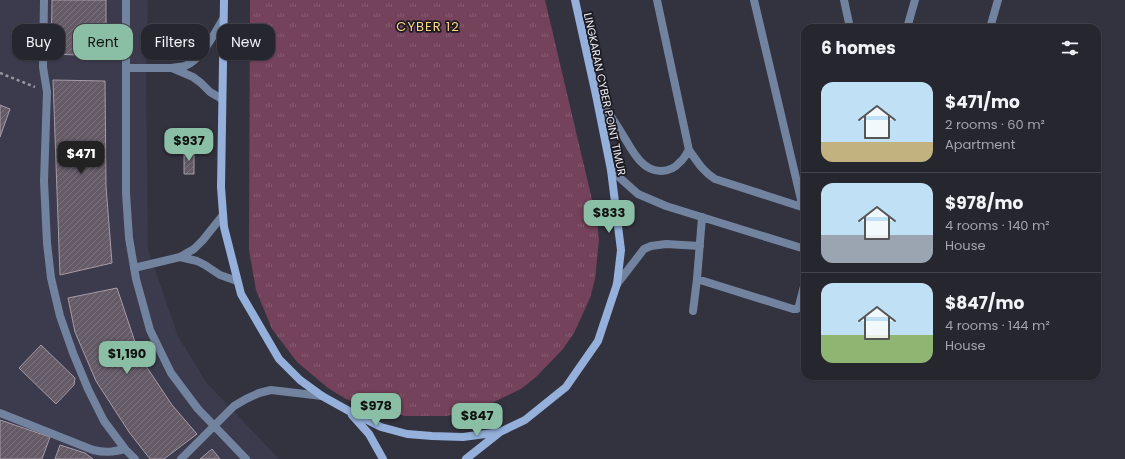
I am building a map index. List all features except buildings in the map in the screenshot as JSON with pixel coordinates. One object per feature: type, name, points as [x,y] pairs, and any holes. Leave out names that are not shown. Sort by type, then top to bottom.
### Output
[{"type":"main road","points":[[224,0],[221,187],[224,227],[241,294],[279,359],[300,380],[322,396],[348,411],[381,426],[406,434],[432,436],[462,437],[500,432]]},
{"type":"main road","name":"LINGKARAN CYBER POINT TIMUR","points":[[500,432],[525,420],[566,387],[598,341],[617,284],[621,250],[611,170],[575,0]]},
{"type":"main road","points":[[348,411],[369,434],[383,459]]},
{"type":"main road","points":[[466,459],[500,432]]},
{"type":"lane","points":[[44,0],[43,67],[47,92],[44,181],[47,243],[51,278],[60,316],[88,389],[104,421],[134,459]]},
{"type":"lane","points":[[126,0],[126,193],[129,238],[134,268],[150,330],[170,373],[181,388],[198,409],[246,459]]},
{"type":"lane","points":[[657,0],[689,150],[700,167],[715,179],[801,207]]},
{"type":"lane","points":[[754,0],[801,196]]},
{"type":"lane","points":[[844,0],[849,24]]},
{"type":"lane","points":[[908,24],[915,0]]},
{"type":"lane","points":[[991,24],[998,0]]},
{"type":"lane","points":[[126,68],[172,68],[186,65],[196,59],[205,49],[224,19]]},
{"type":"lane","points":[[172,68],[193,77],[210,92],[222,99]]},
{"type":"lane","points":[[596,95],[636,157],[643,164],[658,171],[667,171],[680,163],[689,150]]},
{"type":"lane","points":[[611,170],[638,194],[666,206],[801,248]]},
{"type":"lane","points":[[180,257],[203,240],[223,214]]},
{"type":"lane","points":[[693,311],[702,217]]},
{"type":"lane","points":[[617,284],[644,249],[651,246],[666,244],[700,246]]},
{"type":"lane","points":[[134,268],[180,257],[190,258],[205,265],[220,275],[237,281]]},
{"type":"lane","points":[[697,279],[793,310],[797,309],[801,298]]},
{"type":"lane","points":[[182,459],[234,406],[259,393],[271,390],[322,396]]},
{"type":"lane","points":[[0,412],[93,450],[110,452],[125,449]]},
{"type":"path","points":[[0,73],[47,92]]},
{"type":"shaded area","points":[[0,0],[148,0],[147,24],[141,24],[141,60],[147,60],[148,249],[178,336],[206,382],[279,459],[0,459]]},
{"type":"green space","points":[[250,0],[545,0],[597,221],[599,240],[595,279],[590,298],[574,333],[563,349],[536,377],[521,389],[486,406],[447,416],[406,416],[365,407],[346,399],[328,388],[297,362],[272,329],[256,290],[249,250],[250,60],[275,60],[275,24],[250,24]]},
{"type":"district","name":"CYBER 12","points":[[428,26]]}]
